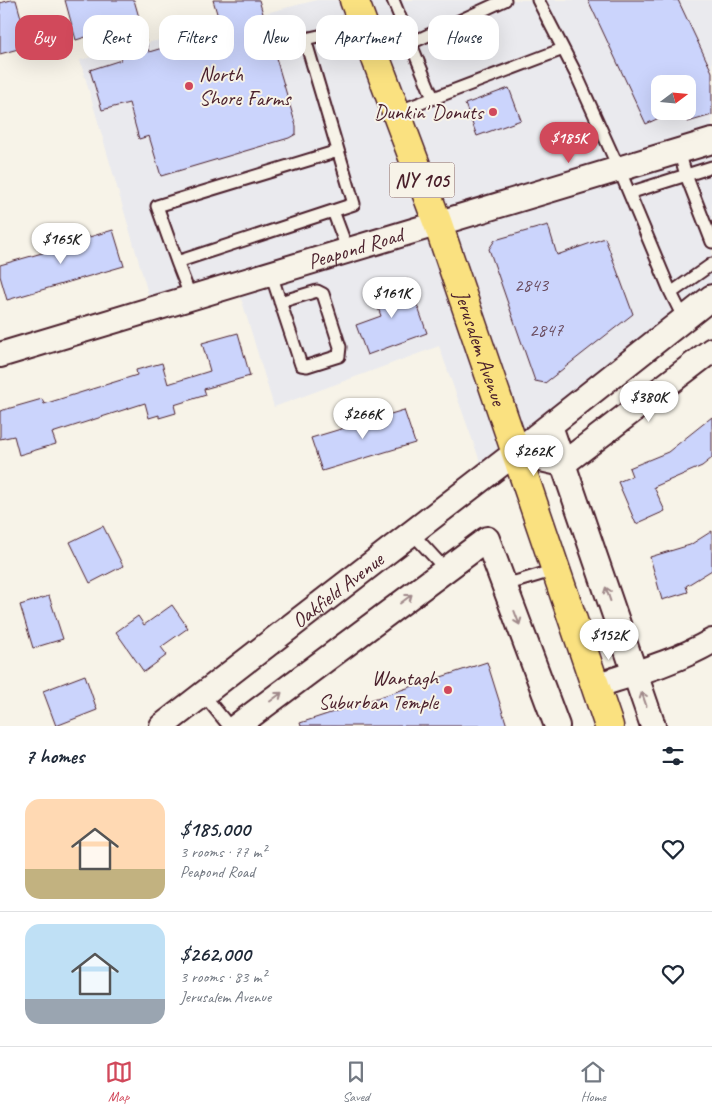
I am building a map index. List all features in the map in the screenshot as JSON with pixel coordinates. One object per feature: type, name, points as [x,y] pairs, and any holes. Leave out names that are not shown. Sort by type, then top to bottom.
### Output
[{"type":"main road","name":"Jerusalem Avenue","points":[[359,7],[438,224],[609,726]]},
{"type":"street","name":"Peapond Road","points":[[0,356],[712,141]]},
{"type":"street","name":"Oakfield Avenue","points":[[162,726],[550,426],[712,297]]},
{"type":"street","points":[[563,464],[712,350]]},
{"type":"street","points":[[550,426],[653,726]]},
{"type":"street","points":[[515,453],[563,464]]},
{"type":"street","points":[[237,726],[487,540],[557,726]]},
{"type":"street","points":[[595,686],[694,652],[712,641]]},
{"type":"lane","points":[[393,0],[399,15]]},
{"type":"lane","points":[[418,39],[505,0]]},
{"type":"lane","points":[[538,0],[619,169],[670,293],[684,320]]},
{"type":"lane","points":[[177,262],[354,204],[305,39],[359,7]]},
{"type":"lane","points":[[397,112],[563,49]]},
{"type":"lane","points":[[417,60],[433,98]]},
{"type":"lane","points":[[191,298],[157,206],[338,151]]},
{"type":"lane","points":[[679,151],[686,175],[712,242]]},
{"type":"lane","points":[[629,194],[712,167]]},
{"type":"lane","points":[[333,211],[348,251]]},
{"type":"lane","points":[[670,293],[712,264]]},
{"type":"lane","points":[[271,274],[280,302],[301,364],[307,366],[339,356],[340,347],[323,294],[317,291],[280,302]]},
{"type":"lane","points":[[412,533],[446,570]]},
{"type":"lane","points":[[505,585],[555,570]]},
{"type":"lane","points":[[203,694],[229,726]]},
{"type":"shaded area","points":[[317,0],[712,0],[712,283],[482,467],[439,346],[274,407],[238,288],[154,314],[80,60],[149,60],[149,43],[159,40],[159,60],[234,60],[234,21],[244,18],[244,60],[306,60],[306,15],[258,15]]},
{"type":"building","points":[[16,0],[20,15],[15,15],[15,50],[0,54],[0,3]]},
{"type":"building","name":"North Shore Farms","points":[[65,0],[134,0],[138,15],[83,15],[83,38],[76,40],[73,29],[73,15],[69,15]]},
{"type":"building","name":"North Shore Farms","points":[[213,0],[259,0],[263,15],[244,15],[244,60],[277,60],[296,126],[296,134],[289,138],[161,176],[149,136],[139,139],[129,103],[102,110],[90,70],[121,60],[149,60],[149,52],[159,49],[159,60],[234,60],[234,15],[218,15]]},
{"type":"building","points":[[588,0],[678,0],[712,72],[712,115],[696,120],[696,75],[651,75],[651,120],[655,120],[646,124]]},
{"type":"building","name":"Dunkin' Donuts","points":[[509,88],[521,120],[477,136],[465,104]]},
{"type":"building","points":[[548,225],[557,255],[605,238],[633,314],[545,383],[535,381],[489,249],[495,240]]},
{"type":"building","points":[[113,230],[124,266],[7,300],[0,276],[0,265],[70,245],[69,243]]},
{"type":"building","points":[[408,279],[427,333],[367,355],[356,325],[381,316],[372,291]]},
{"type":"building","points":[[238,333],[250,376],[204,389],[206,395],[174,405],[176,413],[159,418],[159,415],[149,418],[145,403],[52,433],[56,444],[19,455],[14,436],[0,439],[0,411],[42,399],[44,404],[137,375],[136,370],[162,363],[168,384],[210,371],[202,343]]},
{"type":"building","points":[[404,410],[415,443],[322,471],[311,438]]},
{"type":"building","points":[[712,417],[712,458],[702,466],[654,487],[665,511],[636,524],[618,482],[632,476],[629,468],[668,452]]},
{"type":"building","points":[[103,526],[123,566],[90,583],[70,542]]},
{"type":"building","points":[[712,531],[712,570],[686,586],[688,592],[662,600],[650,557],[690,545]]},
{"type":"building","points":[[49,596],[63,639],[33,648],[20,605]]},
{"type":"building","points":[[172,605],[188,628],[161,647],[167,655],[144,672],[116,632],[138,616],[144,625]]},
{"type":"building","name":"Wantagh Suburban Temple","points":[[487,662],[507,726],[301,726],[300,723]]},
{"type":"building","points":[[85,675],[97,710],[56,726],[43,691]]},
{"type":"place","name":"North Shore Farms","points":[[189,86]]},
{"type":"place","name":"Dunkin' Donuts","points":[[493,112]]},
{"type":"place","name":"Wantagh Suburban Temple","points":[[448,690]]}]
